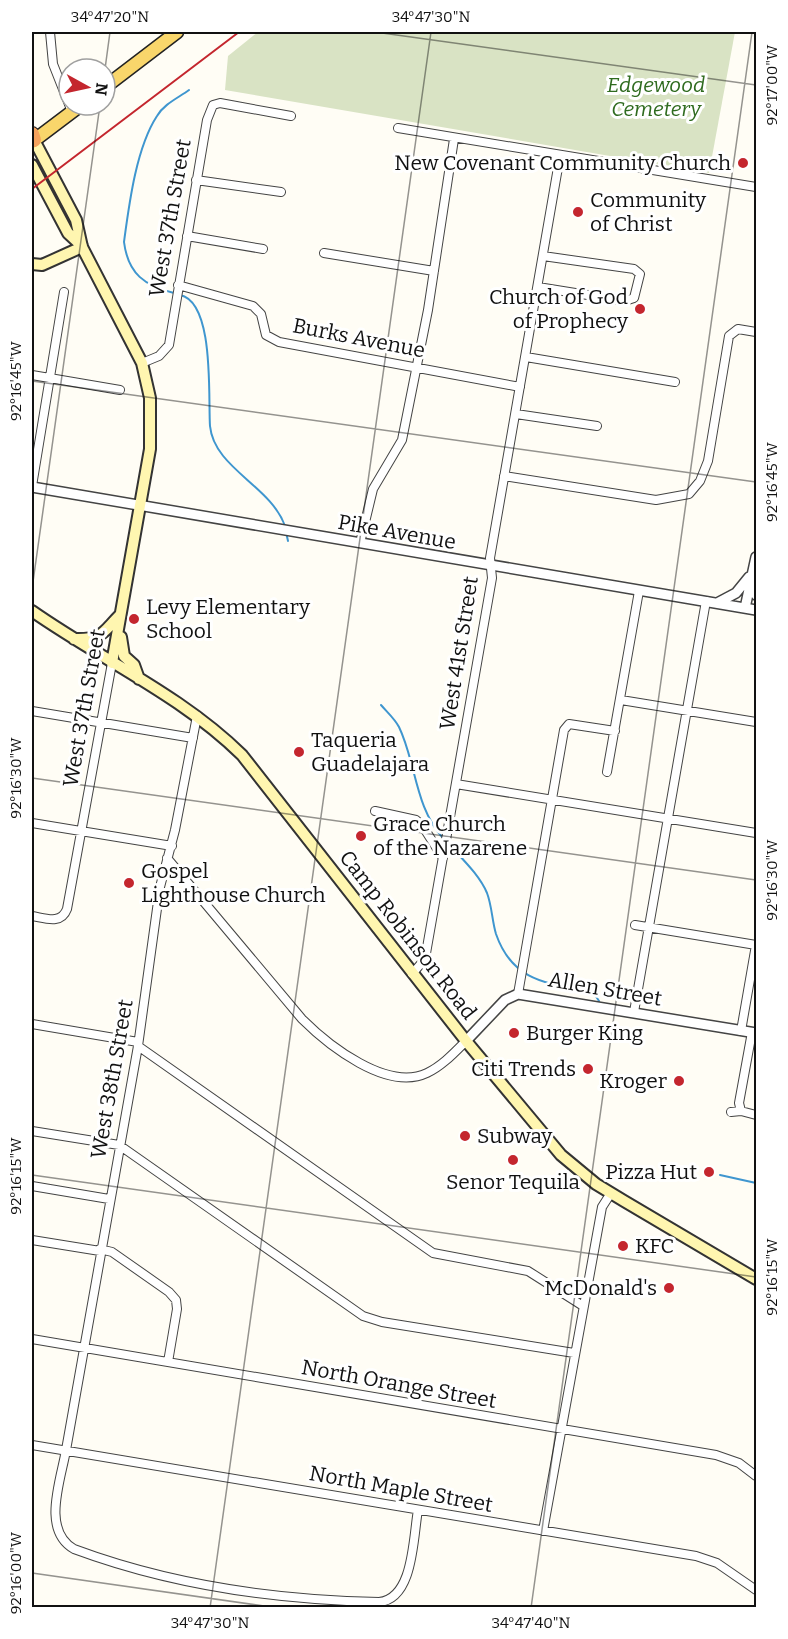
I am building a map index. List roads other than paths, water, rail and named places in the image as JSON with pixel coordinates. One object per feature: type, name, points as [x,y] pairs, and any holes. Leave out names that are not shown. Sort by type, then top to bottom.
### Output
[{"type":"main road","points":[[117,78],[177,32]]},
{"type":"main road","points":[[64,117],[32,139],[76,220],[82,247]]},
{"type":"main road","points":[[32,165],[68,233],[82,247]]},
{"type":"main road","points":[[32,264],[42,265],[82,247]]},
{"type":"main road","name":"West 37th Street","points":[[82,247],[142,363],[150,398],[152,424],[112,663]]},
{"type":"main road","name":"Camp Robinson Road","points":[[32,611],[72,639],[197,716],[220,733],[247,760],[466,1041],[546,1139],[578,1169],[610,1193],[756,1279]]},
{"type":"main road","points":[[72,639],[95,639],[102,636],[120,615]]},
{"type":"main road","points":[[118,627],[124,656],[134,665],[139,679]]},
{"type":"street","points":[[50,32],[53,64],[57,72]]},
{"type":"street","name":"West 37th Street","points":[[142,363],[159,356],[168,345],[207,120],[215,104],[291,116]]},
{"type":"street","points":[[398,128],[756,187]]},
{"type":"street","points":[[360,543],[373,489],[402,440],[434,271],[454,139]]},
{"type":"street","name":"West 41st Street","points":[[412,974],[425,959],[444,855],[492,578],[490,558],[560,156]]},
{"type":"street","points":[[196,180],[280,192]]},
{"type":"street","points":[[187,236],[263,249]]},
{"type":"street","points":[[324,253],[434,271]]},
{"type":"street","points":[[538,287],[625,301],[634,298],[638,290],[640,274],[634,269],[543,256]]},
{"type":"street","name":"Burks Avenue","points":[[178,286],[253,306],[261,314],[266,335],[270,339],[415,369],[520,387]]},
{"type":"street","points":[[32,487],[64,292]]},
{"type":"street","points":[[504,476],[657,500],[676,498],[692,492],[700,481],[708,461],[729,336],[733,331],[756,332]]},
{"type":"street","points":[[526,357],[675,382]]},
{"type":"street","points":[[32,375],[120,390]]},
{"type":"street","points":[[516,414],[597,426]]},
{"type":"street","name":"Pike Avenue","points":[[32,487],[491,567],[756,610]]},
{"type":"street","points":[[745,608],[750,575],[756,557]]},
{"type":"street","points":[[750,575],[756,595]]},
{"type":"street","points":[[717,603],[736,593],[750,575]]},
{"type":"street","points":[[608,772],[639,591]]},
{"type":"street","points":[[634,1012],[706,601]]},
{"type":"street","name":"West 37th Street","points":[[32,916],[55,920],[63,917],[67,909],[112,663]]},
{"type":"street","points":[[621,700],[756,722]]},
{"type":"street","points":[[32,711],[193,738]]},
{"type":"street","name":"West 38th Street","points":[[197,716],[172,846],[160,886],[138,1044],[100,1250],[55,1519],[59,1534],[68,1545],[128,1566],[229,1589],[314,1599],[389,1600],[402,1590],[405,1582],[418,1510]]},
{"type":"street","points":[[518,994],[564,729],[567,725],[615,731]]},
{"type":"street","points":[[456,784],[756,833]]},
{"type":"street","points":[[375,811],[416,820],[444,855]]},
{"type":"street","points":[[32,823],[172,846]]},
{"type":"street","points":[[167,858],[302,1019],[320,1037],[348,1056],[394,1076],[410,1077],[435,1069],[466,1041]]},
{"type":"street","points":[[635,925],[756,945],[741,1031]]},
{"type":"street","name":"Allen Street","points":[[466,1041],[506,1000],[518,994],[754,1033]]},
{"type":"street","points":[[32,1024],[138,1044],[433,1253],[528,1271],[583,1306]]},
{"type":"street","points":[[741,1111],[739,1103],[754,1033]]},
{"type":"street","points":[[731,1112],[741,1111],[756,1115]]},
{"type":"street","points":[[32,1131],[119,1145],[355,1311],[374,1320],[574,1353]]},
{"type":"street","points":[[32,1186],[109,1199]]},
{"type":"street","points":[[543,1531],[602,1207],[610,1193]]},
{"type":"street","points":[[32,1240],[100,1250],[119,1257],[173,1296],[177,1309],[168,1362]]},
{"type":"street","name":"North Orange Street","points":[[32,1339],[716,1455],[738,1463],[756,1476]]},
{"type":"street","name":"North Maple Street","points":[[32,1444],[705,1558],[717,1563],[756,1590]]},
{"type":"waterway","points":[[174,293],[155,287],[140,277],[129,262],[124,242],[134,177],[150,129],[163,108],[189,90]]},
{"type":"waterway","points":[[180,295],[191,301],[199,314],[204,332],[209,374],[210,426],[214,441],[221,454],[232,466],[268,499],[285,526]]},
{"type":"waterway","points":[[286,532],[288,541]]},
{"type":"waterway","points":[[381,705],[399,727],[421,799],[434,826],[443,838]]},
{"type":"waterway","points":[[447,842],[484,886],[489,898],[496,934],[503,950],[512,962],[523,972],[547,983],[593,992],[599,1001]]},
{"type":"waterway","points":[[720,1175],[756,1183]]},
{"type":"railway","points":[[32,189],[239,32]]},
{"type":"place","name":"New Covenant Community Church","points":[[743,163]]},
{"type":"place","name":"Community of Christ","points":[[578,212]]},
{"type":"place","name":"Church of God of Prophecy","points":[[640,309]]},
{"type":"place","name":"Levy Elementary School","points":[[134,619]]},
{"type":"place","name":"Taqueria Guadelajara","points":[[299,752]]},
{"type":"place","name":"Grace Church of the Nazarene","points":[[361,836]]},
{"type":"place","name":"Gospel Lighthouse Church","points":[[129,883]]},
{"type":"place","name":"Burger King","points":[[514,1033]]},
{"type":"place","name":"Citi Trends","points":[[588,1069]]},
{"type":"place","name":"Kroger","points":[[679,1081]]},
{"type":"place","name":"Subway","points":[[465,1136]]},
{"type":"place","name":"Senor Tequila","points":[[513,1160]]},
{"type":"place","name":"Pizza Hut","points":[[709,1172]]},
{"type":"place","name":"KFC","points":[[623,1246]]},
{"type":"place","name":"McDonald's","points":[[669,1288]]},
{"type":"park label","name":"Edgewood Cemetery","points":[[656,97]]}]
